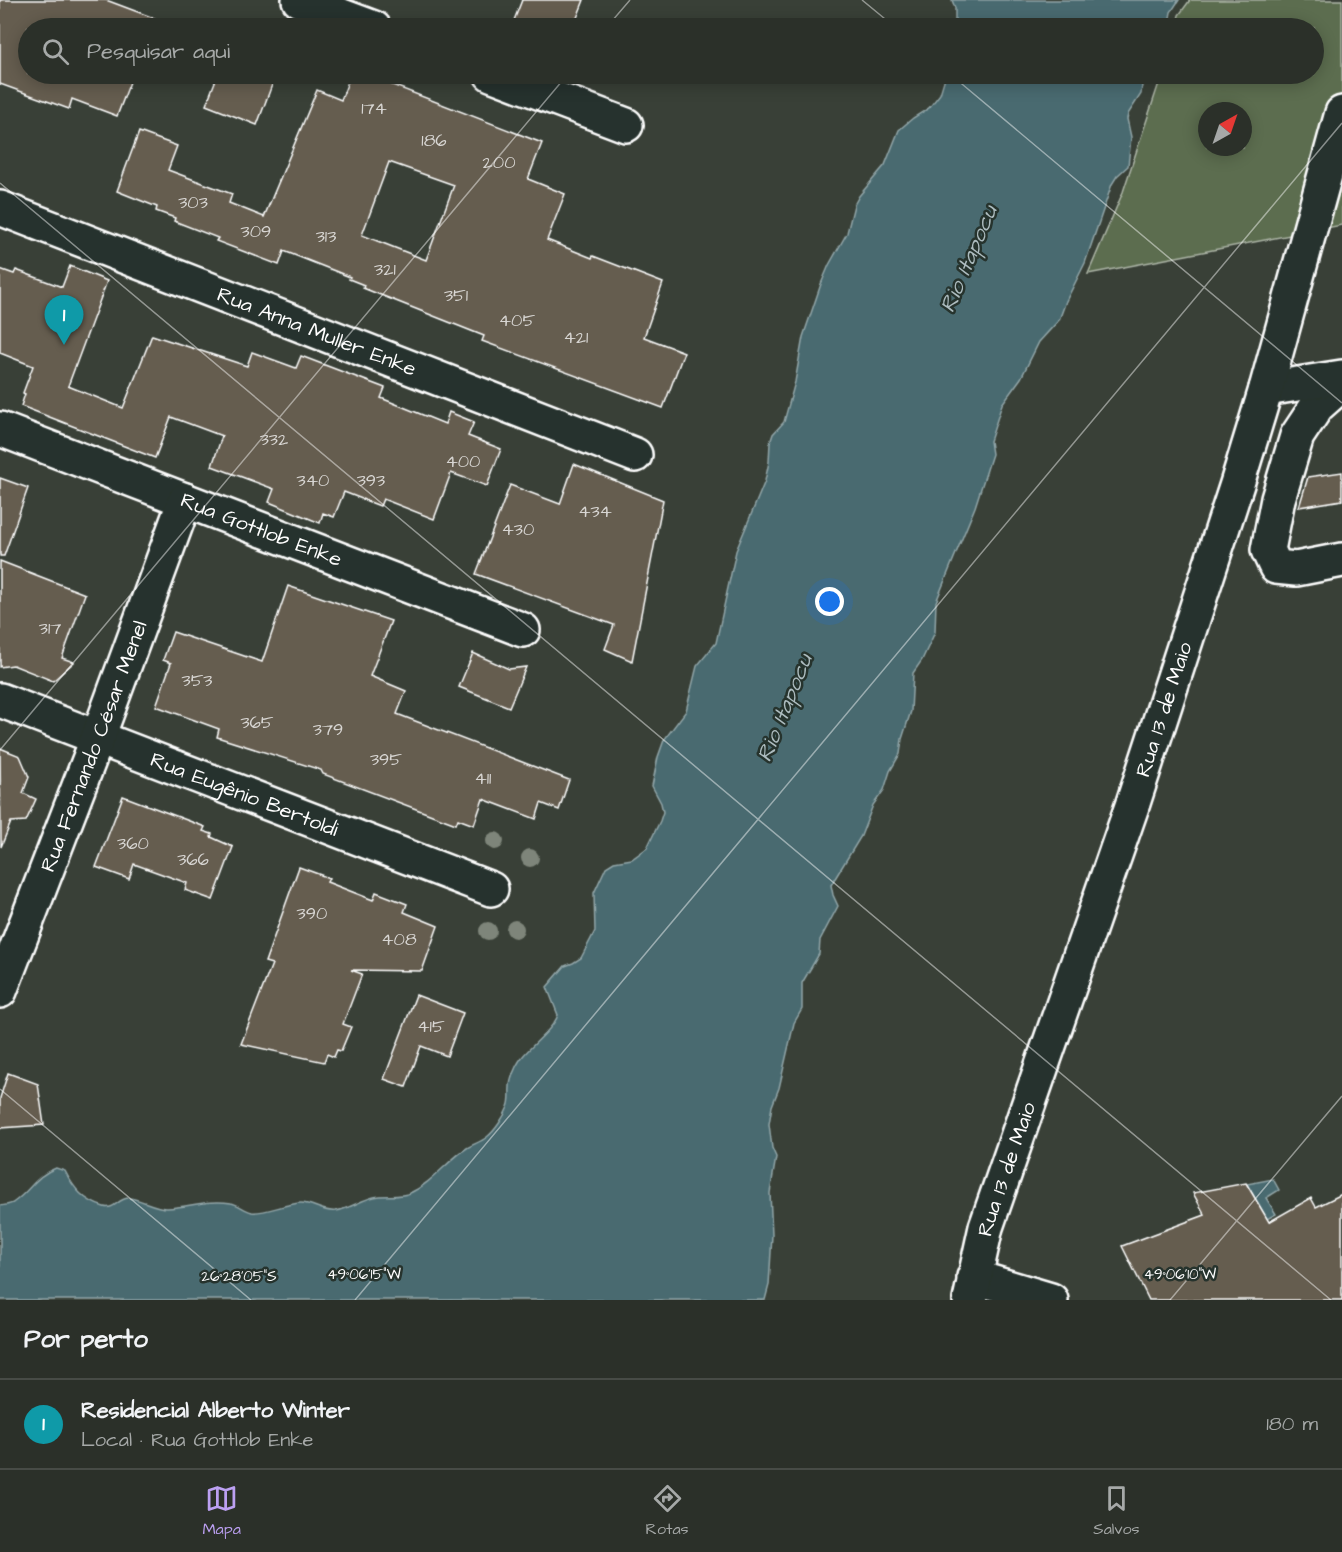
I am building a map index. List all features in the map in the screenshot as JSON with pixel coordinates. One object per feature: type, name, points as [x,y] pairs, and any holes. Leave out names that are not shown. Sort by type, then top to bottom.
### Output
[{"type":"street","points":[[299,0],[347,18]]},
{"type":"street","points":[[517,84],[626,125]]},
{"type":"street","name":"Rua 13 de Maio","points":[[972,1289],[986,1227],[1132,806],[1266,389],[1342,113]]},
{"type":"street","name":"Rua Anna Muller Enke","points":[[0,208],[635,455]]},
{"type":"street","points":[[1266,389],[1342,377]]},
{"type":"street","points":[[1342,384],[1317,406],[1297,436],[1278,499],[1268,550],[1276,567],[1296,569],[1342,560]]},
{"type":"street","name":"Rua Gottlob Enke","points":[[0,429],[523,630]]},
{"type":"street","name":"Rua Fernando César Menel","points":[[0,991],[98,737],[185,500]]},
{"type":"street","name":"Rua Eugênio Bertoldi","points":[[0,700],[491,889]]},
{"type":"street","points":[[972,1289],[1051,1300]]},
{"type":"green space","points":[[1190,0],[1342,0],[1342,225],[1088,274],[1123,192],[1159,84],[1324,84],[1324,18],[1178,18]]},
{"type":"water","points":[[952,0],[1179,0],[1170,18],[955,18]]},
{"type":"water","name":"Rio Itapocu","points":[[943,84],[1143,84],[1141,94],[1127,119],[1131,137],[1128,166],[1112,184],[1085,263],[1059,320],[1039,342],[1021,378],[1002,404],[990,441],[992,454],[975,507],[936,602],[935,632],[913,673],[911,711],[900,754],[890,771],[884,790],[873,805],[861,836],[831,885],[838,906],[820,940],[819,954],[802,983],[802,1009],[794,1023],[769,1124],[772,1148],[776,1157],[770,1193],[772,1235],[769,1285],[765,1300],[0,1300],[0,1206],[13,1203],[38,1179],[56,1168],[65,1171],[76,1189],[85,1198],[107,1208],[128,1198],[167,1208],[223,1202],[257,1212],[301,1203],[327,1211],[336,1211],[374,1197],[401,1195],[418,1189],[460,1153],[487,1137],[496,1128],[509,1104],[510,1083],[518,1064],[552,1026],[558,1015],[547,987],[565,966],[581,958],[595,931],[594,893],[606,867],[614,862],[632,859],[647,848],[660,821],[663,812],[661,803],[652,786],[658,757],[664,740],[686,711],[697,666],[716,643],[736,551],[765,481],[773,434],[784,422],[795,382],[803,337],[829,265],[847,233],[854,205],[885,165],[899,130],[929,108],[940,94]]},
{"type":"water","points":[[1273,1179],[1279,1190],[1266,1198],[1276,1214],[1267,1219],[1247,1184]]},
{"type":"building","points":[[0,0],[106,0],[154,18],[18,18],[18,84],[129,84],[117,116],[72,99],[69,109],[0,84]]},
{"type":"building","points":[[522,0],[584,0],[577,18],[515,18]]},
{"type":"building","points":[[214,84],[272,84],[257,125],[206,105]]},
{"type":"building","points":[[347,84],[390,84],[542,143],[528,179],[565,194],[547,240],[663,283],[644,337],[684,352],[663,408],[482,341],[484,336],[363,288],[364,285],[349,279],[350,277],[284,251],[279,265],[216,241],[218,238],[174,221],[175,218],[156,211],[157,207],[117,191],[139,132],[177,146],[168,170],[232,194],[229,203],[264,217],[317,90],[341,100]],"holes":[[[389,162],[454,185],[426,260],[362,235]]]},
{"type":"building","points":[[70,266],[107,281],[68,386],[123,408],[152,335],[247,366],[252,352],[296,368],[301,356],[385,388],[381,398],[445,424],[449,412],[474,422],[468,436],[501,449],[487,486],[451,473],[434,519],[383,499],[380,506],[344,492],[334,517],[323,513],[320,523],[269,502],[274,489],[212,466],[222,436],[171,417],[155,458],[21,406],[25,394],[23,393],[33,366],[0,353],[0,269],[14,274],[16,270],[62,287]]},
{"type":"building","points":[[574,464],[663,500],[632,661],[605,649],[614,625],[476,574],[510,485],[560,504]]},
{"type":"building","points":[[1342,472],[1342,500],[1299,507],[1308,477]]},
{"type":"building","points":[[0,478],[28,488],[4,556],[0,556]]},
{"type":"building","points":[[0,561],[85,594],[62,658],[74,662],[53,681],[13,665],[0,667]]},
{"type":"building","points":[[288,586],[391,621],[370,676],[406,691],[397,714],[569,780],[559,810],[541,803],[536,819],[483,799],[474,825],[458,819],[456,824],[323,774],[321,770],[217,737],[219,729],[156,706],[171,663],[163,660],[173,632],[262,662]]},
{"type":"building","points":[[473,653],[509,669],[526,667],[509,707],[459,687]]},
{"type":"building","points":[[0,748],[20,756],[29,777],[23,793],[36,799],[26,821],[11,822],[1,847]]},
{"type":"building","points":[[123,796],[205,827],[203,831],[212,834],[211,837],[233,847],[213,900],[185,890],[187,883],[134,864],[129,879],[96,867]]},
{"type":"building","points":[[299,867],[329,878],[327,882],[373,900],[376,892],[407,904],[404,912],[438,926],[422,971],[351,970],[362,974],[343,1024],[351,1027],[341,1051],[337,1050],[334,1057],[327,1054],[324,1062],[241,1044],[272,964],[265,962]]},
{"type":"building","points":[[416,995],[463,1013],[447,1056],[421,1046],[406,1087],[384,1079]]},
{"type":"building","points":[[8,1073],[38,1084],[44,1125],[0,1128],[0,1098]]},
{"type":"building","points":[[1246,1183],[1269,1222],[1311,1198],[1316,1207],[1342,1194],[1342,1300],[1149,1300],[1122,1246],[1205,1215],[1193,1193]]},
{"type":"place","name":"Residencial Alberto Winter","points":[[64,345]]}]
